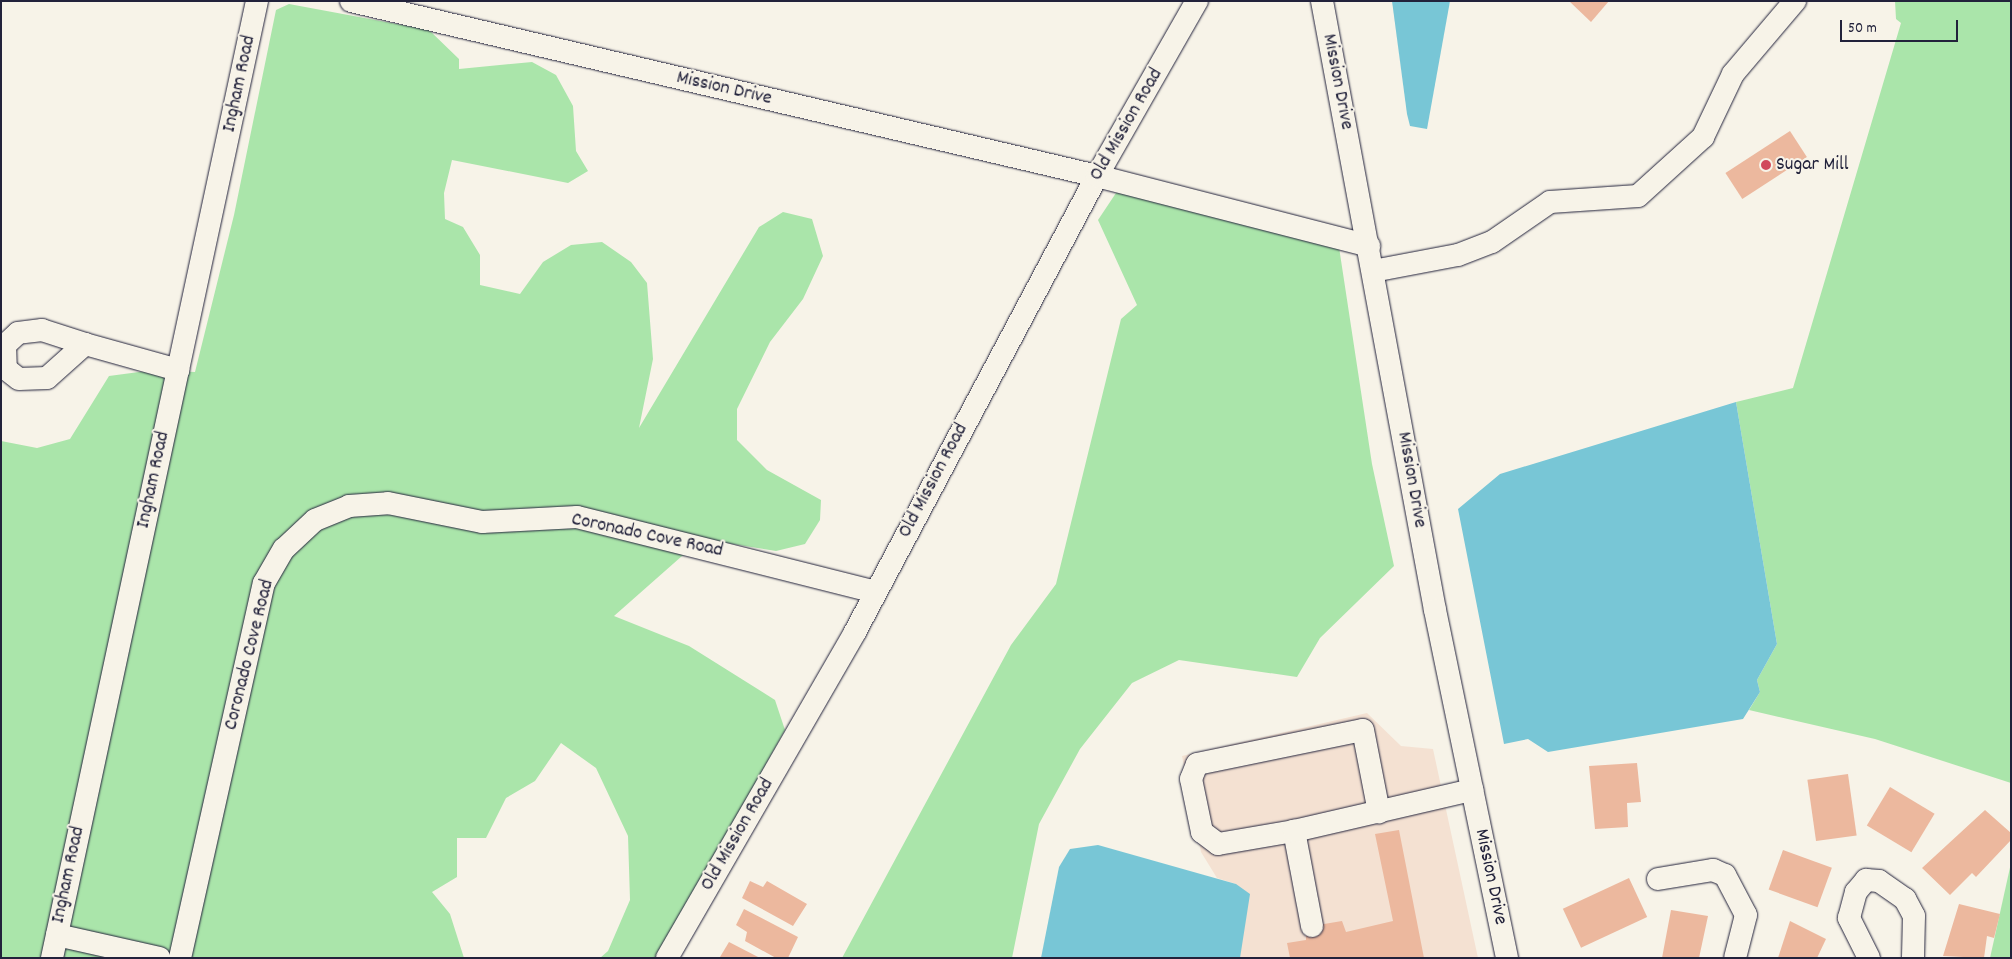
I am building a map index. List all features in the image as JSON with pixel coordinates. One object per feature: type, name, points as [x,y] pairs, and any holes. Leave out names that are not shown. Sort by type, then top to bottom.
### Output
[{"type":"street","name":"Ingham Road","points":[[52,958],[257,1]]},
{"type":"street","name":"Mission Drive","points":[[351,1],[404,7],[1098,176],[1369,246]]},
{"type":"street","name":"Old Mission Road","points":[[667,958],[876,592],[1098,176],[1197,1]]},
{"type":"street","name":"Mission Drive","points":[[1322,1],[1472,790],[1507,958]]},
{"type":"street","points":[[1374,271],[1458,255],[1492,242],[1550,202],[1638,196],[1703,137],[1733,74],[1795,1]]},
{"type":"street","points":[[85,344],[178,370]]},
{"type":"street","name":"Coronado Cove Road","points":[[180,958],[264,584],[284,549],[314,520],[349,506],[388,503],[482,522],[577,517],[876,592]]},
{"type":"street","points":[[1379,812],[1363,730],[1197,764],[1191,779],[1202,832],[1218,844],[1294,831],[1379,812],[1472,790]]},
{"type":"street","points":[[1294,831],[1312,926]]},
{"type":"street","points":[[1658,879],[1713,870],[1725,875],[1746,915],[1735,958]]},
{"type":"street","points":[[1869,958],[1850,918],[1856,892],[1866,880],[1879,881],[1904,899],[1914,916],[1914,958]]},
{"type":"street","points":[[57,934],[159,958]]},
{"type":"shaded area","points":[[1367,713],[1401,746],[1433,749],[1478,958],[1240,958],[1236,884],[1217,878],[1201,852],[1182,756]]},
{"type":"green space","points":[[1895,1],[2011,1],[2011,783],[1875,739],[1749,710],[1760,692],[1757,680],[1777,644],[1736,402],[1793,388],[1901,23],[1896,19]]},
{"type":"green space","points":[[289,4],[429,30],[459,59],[459,69],[532,62],[556,75],[573,106],[576,151],[588,171],[568,183],[452,160],[444,193],[445,219],[463,227],[480,255],[480,285],[520,294],[543,262],[571,245],[602,242],[631,262],[647,283],[653,359],[639,428],[759,227],[783,212],[812,219],[823,256],[803,299],[770,342],[737,409],[737,440],[767,470],[821,500],[820,520],[805,544],[776,551],[726,543],[682,556],[614,616],[689,646],[775,700],[785,730],[658,958],[600,958],[608,951],[630,900],[628,836],[596,768],[561,743],[535,781],[506,798],[486,838],[457,838],[457,877],[432,892],[450,914],[464,958],[1,958],[1,441],[37,448],[70,439],[109,376],[154,370],[195,372],[234,215],[276,10]]},
{"type":"green space","points":[[1118,190],[1337,234],[1372,464],[1394,566],[1320,638],[1297,677],[1179,660],[1132,683],[1080,749],[1039,824],[1012,958],[842,958],[1011,645],[1056,584],[1121,319],[1137,305],[1098,220]]},
{"type":"green space","points":[[2011,863],[2011,958],[1990,958]]},
{"type":"water","points":[[1392,1],[1450,1],[1427,129],[1410,126]]},
{"type":"water","points":[[1736,402],[1777,644],[1757,680],[1760,692],[1743,719],[1548,752],[1528,739],[1504,744],[1458,509],[1500,474]]},
{"type":"water","points":[[1098,845],[1236,884],[1250,894],[1240,958],[1041,958],[1059,867],[1070,849]]},
{"type":"building","points":[[1569,1],[1609,1],[1591,22]]},
{"type":"building","name":"Sugar Mill","points":[[1790,131],[1807,157],[1742,199],[1725,173]]},
{"type":"building","points":[[1637,763],[1641,802],[1627,803],[1628,827],[1595,829],[1589,766]]},
{"type":"building","points":[[1848,774],[1857,835],[1816,841],[1807,780]]},
{"type":"building","points":[[1890,787],[1935,814],[1911,852],[1867,826]]},
{"type":"building","points":[[1985,810],[2011,833],[2011,840],[1976,877],[1972,873],[1950,895],[1922,868]]},
{"type":"building","points":[[1399,830],[1424,958],[1290,958],[1287,943],[1306,940],[1306,927],[1342,921],[1346,932],[1393,921],[1375,834]]},
{"type":"building","points":[[1783,850],[1832,868],[1817,907],[1769,889]]},
{"type":"building","points":[[1629,878],[1647,917],[1581,948],[1563,909]]},
{"type":"building","points":[[750,881],[763,887],[767,881],[807,904],[793,926],[742,898]]},
{"type":"building","points":[[1959,904],[2000,914],[1994,938],[1987,936],[1984,958],[1943,956]]},
{"type":"building","points":[[744,909],[798,937],[788,958],[776,958],[745,941],[747,932],[736,925]]},
{"type":"building","points":[[1671,910],[1708,916],[1699,958],[1662,958]]},
{"type":"building","points":[[1790,921],[1826,939],[1817,958],[1778,958]]},
{"type":"building","points":[[729,942],[760,958],[720,957]]},
{"type":"place","name":"Sugar Mill","points":[[1766,165]]}]
